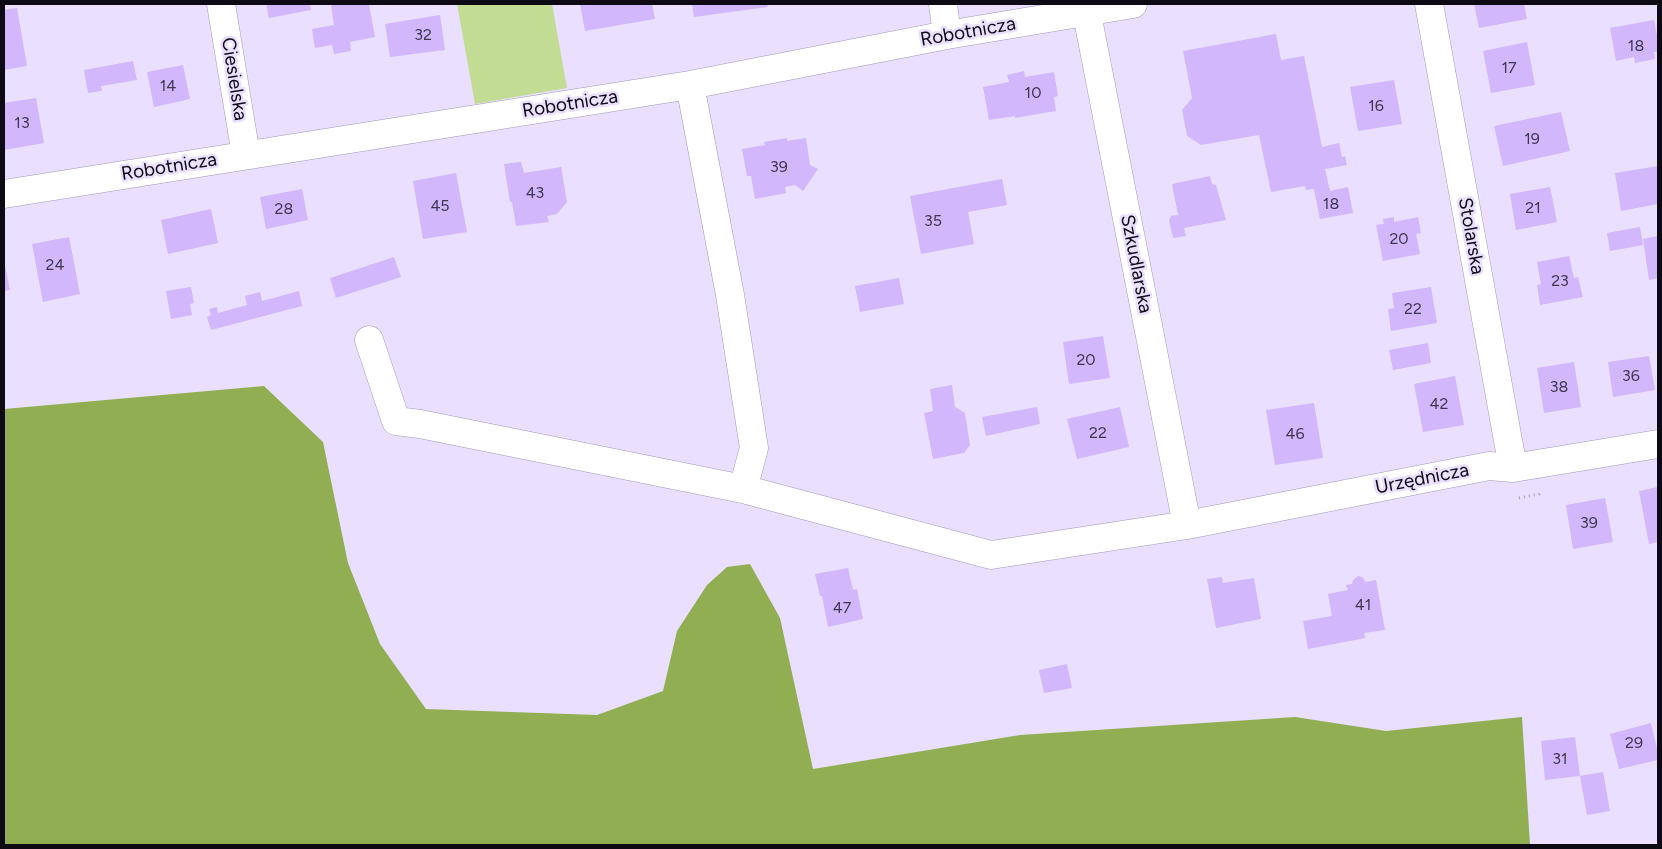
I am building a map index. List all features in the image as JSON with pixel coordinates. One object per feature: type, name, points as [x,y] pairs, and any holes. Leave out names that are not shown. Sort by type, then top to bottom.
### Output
[{"type":"street","name":"Ciesielska","points":[[221,4],[246,155]]},
{"type":"street","points":[[943,4],[947,35]]},
{"type":"street","name":"Robotnicza","points":[[4,194],[690,85],[1086,8],[1133,4]]},
{"type":"street","name":"Stolarska","points":[[1428,4],[1513,468]]},
{"type":"street","name":"Szkudlarska","points":[[1086,8],[1188,525]]},
{"type":"street","points":[[690,85],[730,296],[754,448],[743,489]]},
{"type":"street","name":"Urzędnicza","points":[[369,340],[396,421],[420,424],[743,489],[991,554],[1188,525],[1488,466],[1513,468],[1658,444]]},
{"type":"green space","points":[[457,4],[552,4],[567,88],[475,104]]},
{"type":"green space","points":[[264,386],[323,442],[348,563],[380,644],[426,709],[597,715],[663,691],[677,631],[707,585],[727,567],[750,564],[780,618],[813,769],[1020,735],[1295,717],[1386,731],[1522,717],[1530,845],[4,845],[4,409]]},
{"type":"building","points":[[266,4],[310,4],[311,10],[269,18]]},
{"type":"building","points":[[369,4],[375,37],[350,42],[351,51],[334,54],[332,45],[315,48],[312,29],[334,25],[331,5]]},
{"type":"building","points":[[580,4],[652,4],[655,19],[585,31]]},
{"type":"building","points":[[692,4],[767,4],[768,7],[694,17]]},
{"type":"building","points":[[1474,4],[1524,4],[1527,19],[1479,28]]},
{"type":"building","points":[[17,8],[27,66],[4,70],[4,10]]},
{"type":"building","points":[[440,15],[445,50],[390,57],[385,24]]},
{"type":"building","points":[[1654,20],[1658,41],[1658,52],[1654,52],[1655,59],[1635,63],[1634,57],[1616,61],[1610,28]]},
{"type":"building","points":[[1276,34],[1281,60],[1304,56],[1322,147],[1339,143],[1342,157],[1345,156],[1347,165],[1325,169],[1330,191],[1348,187],[1353,213],[1320,219],[1314,189],[1306,190],[1305,186],[1271,192],[1259,135],[1201,145],[1187,136],[1182,110],[1192,98],[1183,51]]},
{"type":"building","points":[[1527,42],[1535,85],[1491,93],[1483,51]]},
{"type":"building","points":[[133,61],[137,80],[101,86],[102,91],[88,93],[84,70]]},
{"type":"building","points":[[183,65],[190,99],[154,107],[147,72]]},
{"type":"building","points":[[1024,71],[1025,77],[1054,72],[1058,96],[1054,97],[1056,111],[989,120],[983,87],[1009,82],[1007,75]]},
{"type":"building","points":[[1394,80],[1402,124],[1358,131],[1350,87]]},
{"type":"building","points":[[36,98],[44,143],[4,150],[4,103]]},
{"type":"building","points":[[1561,112],[1570,151],[1503,166],[1494,126]]},
{"type":"building","points":[[787,138],[787,141],[806,138],[810,165],[818,169],[803,191],[795,185],[785,187],[786,193],[755,199],[751,176],[747,176],[742,149],[765,145],[764,142]]},
{"type":"building","points":[[521,162],[524,173],[561,167],[567,202],[557,214],[547,216],[549,222],[516,226],[504,164]]},
{"type":"building","points":[[1658,166],[1658,204],[1621,211],[1615,173]]},
{"type":"building","points":[[456,173],[467,232],[423,239],[413,181]]},
{"type":"building","points":[[1210,176],[1212,184],[1216,185],[1226,220],[1184,228],[1186,236],[1173,238],[1169,220],[1171,216],[1178,215],[1172,184]]},
{"type":"building","points":[[1002,179],[1007,205],[968,212],[974,244],[921,254],[910,196]]},
{"type":"building","points":[[1550,187],[1557,222],[1516,230],[1510,194]]},
{"type":"building","points":[[302,189],[308,220],[266,229],[260,197]]},
{"type":"building","points":[[211,209],[218,243],[168,254],[161,220]]},
{"type":"building","points":[[1394,217],[1394,222],[1418,217],[1421,233],[1416,234],[1420,254],[1383,261],[1376,225],[1384,224],[1383,219]]},
{"type":"building","points":[[1640,227],[1643,245],[1610,251],[1607,233]]},
{"type":"building","points":[[1658,236],[1658,278],[1649,280],[1643,239]]},
{"type":"building","points":[[69,237],[80,294],[43,302],[32,244]]},
{"type":"building","points":[[1569,256],[1574,278],[1578,277],[1583,297],[1540,305],[1537,285],[1541,284],[1537,262]]},
{"type":"building","points":[[394,257],[401,277],[336,298],[330,278]]},
{"type":"building","points":[[4,261],[10,290],[4,291]]},
{"type":"building","points":[[899,278],[904,304],[860,312],[855,286]]},
{"type":"building","points":[[191,287],[194,303],[190,304],[192,315],[171,319],[166,291]]},
{"type":"building","points":[[1431,287],[1437,323],[1391,331],[1388,309],[1394,308],[1392,293]]},
{"type":"building","points":[[299,291],[302,306],[211,330],[207,317],[211,315],[209,309],[217,307],[218,313],[247,305],[245,296],[260,292],[262,301]]},
{"type":"building","points":[[1103,336],[1110,378],[1069,384],[1063,342]]},
{"type":"building","points":[[1428,343],[1431,363],[1393,370],[1389,350]]},
{"type":"building","points":[[1649,356],[1655,390],[1613,397],[1608,362]]},
{"type":"building","points":[[1574,362],[1581,407],[1544,413],[1537,368]]},
{"type":"building","points":[[1455,376],[1464,425],[1423,432],[1414,384]]},
{"type":"building","points":[[952,385],[955,407],[965,413],[970,445],[964,453],[933,459],[924,413],[933,411],[930,389]]},
{"type":"building","points":[[1314,403],[1323,458],[1275,465],[1266,410]]},
{"type":"building","points":[[1037,407],[1040,424],[986,436],[982,417]]},
{"type":"building","points":[[1120,407],[1129,447],[1077,459],[1067,419]]},
{"type":"building","points":[[1658,487],[1658,542],[1649,544],[1639,491]]},
{"type":"building","points":[[1605,498],[1613,542],[1573,549],[1566,505]]},
{"type":"building","points":[[848,568],[853,590],[857,589],[863,619],[828,627],[822,596],[820,596],[815,574]]},
{"type":"building","points":[[1358,576],[1362,577],[1366,582],[1376,580],[1385,630],[1364,633],[1365,638],[1308,649],[1303,621],[1332,616],[1328,594],[1348,590],[1346,585],[1352,584],[1353,580]]},
{"type":"building","points":[[1222,577],[1223,583],[1254,578],[1261,619],[1216,628],[1207,579]]},
{"type":"building","points":[[1067,664],[1072,688],[1044,693],[1039,670]]},
{"type":"building","points":[[1651,723],[1658,760],[1619,769],[1610,734]]},
{"type":"building","points":[[1575,737],[1580,776],[1545,780],[1541,741]]},
{"type":"building","points":[[1603,772],[1610,811],[1587,815],[1580,776]]}]
